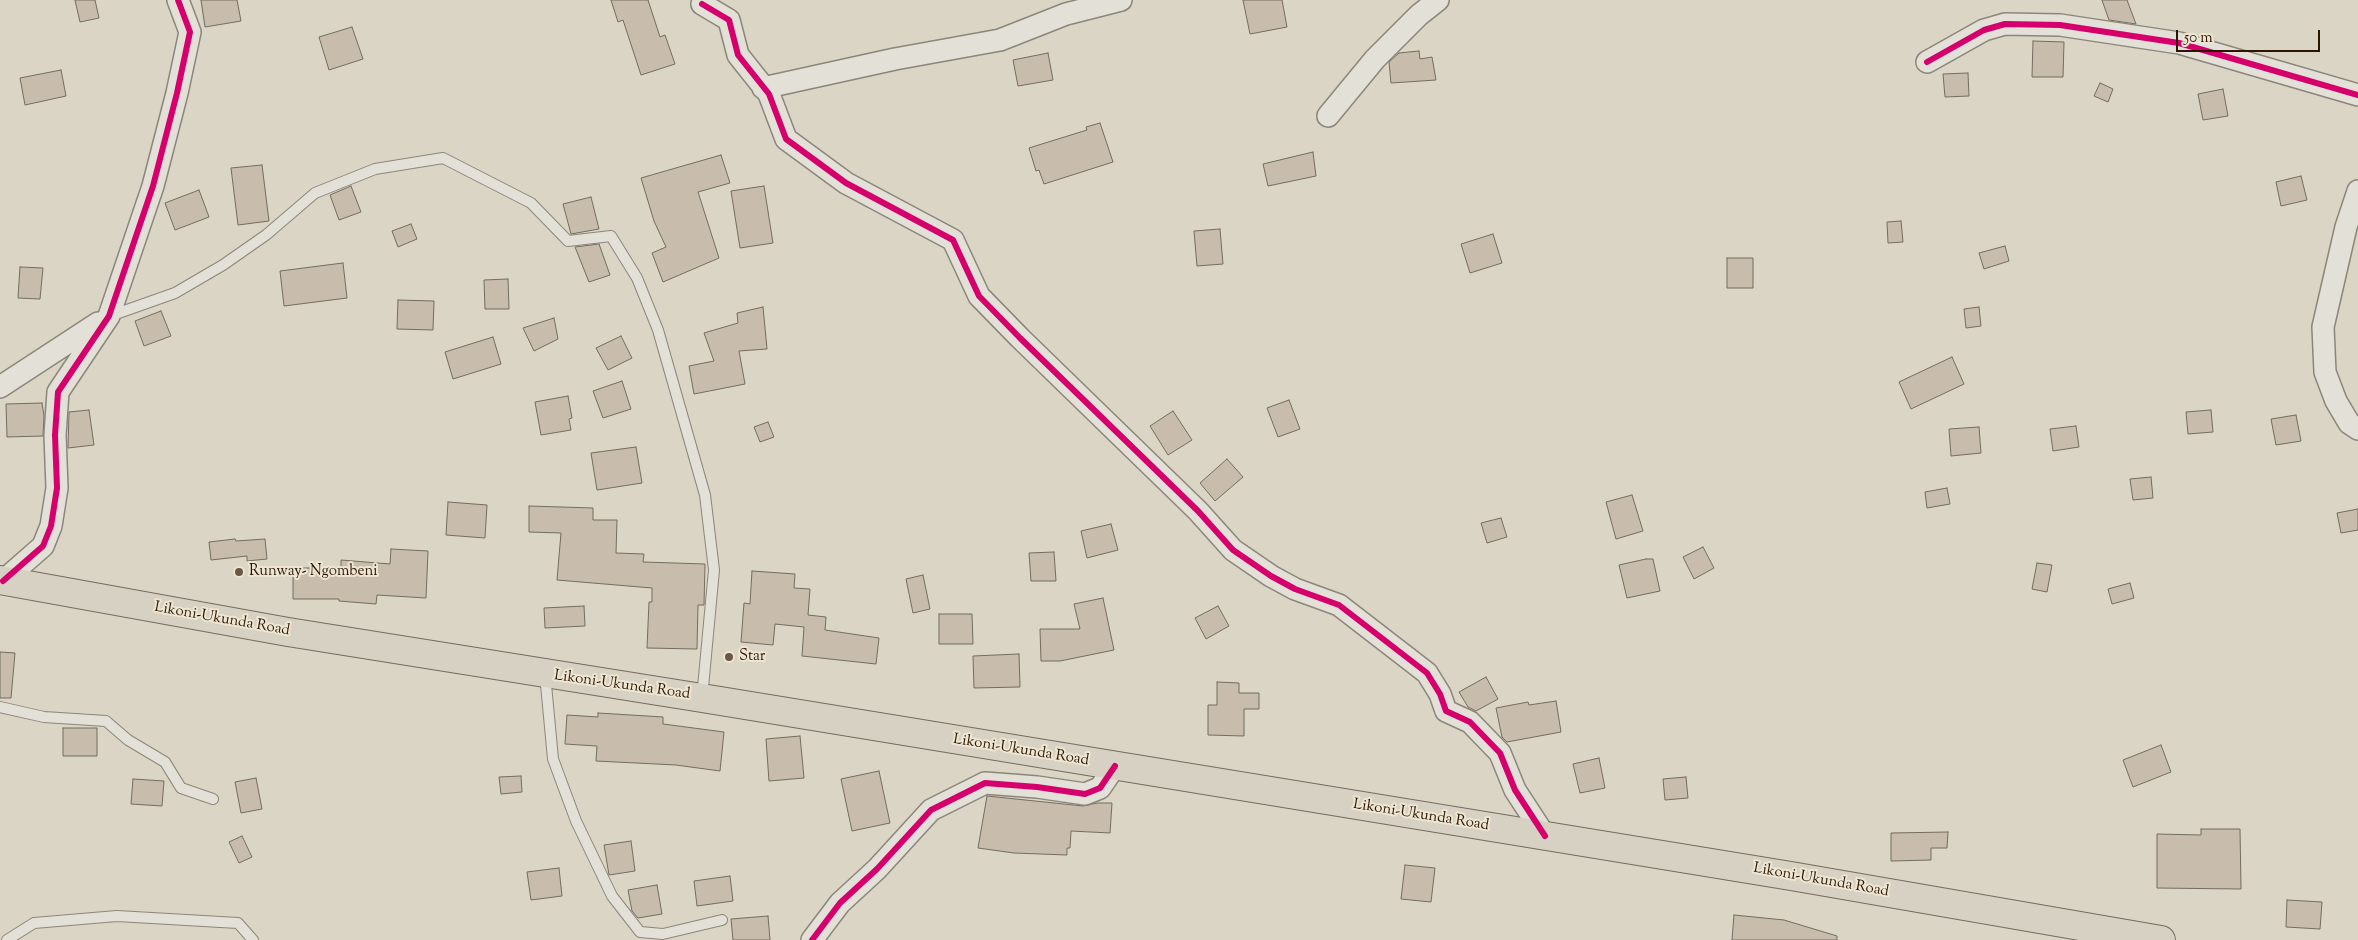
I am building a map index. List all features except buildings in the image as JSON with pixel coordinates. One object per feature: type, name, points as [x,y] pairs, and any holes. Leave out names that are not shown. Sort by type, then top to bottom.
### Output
[{"type":"highway","name":"Likoni-Ukunda Road","points":[[1,580],[288,632],[1801,877],[2161,940]]},
{"type":"street","points":[[1,580],[43,546],[51,526],[57,488],[55,436],[58,392],[109,316],[153,186],[177,93],[190,32],[178,0]]},
{"type":"street","points":[[763,88],[895,59],[1000,40],[1066,14],[1121,0]]},
{"type":"street","points":[[1328,116],[1375,60],[1419,15],[1438,0]]},
{"type":"street","points":[[702,4],[729,20],[738,55],[769,94],[786,139],[846,183],[953,240],[979,296],[1198,512],[1233,550],[1270,576],[1295,589],[1339,606],[1427,674],[1440,694],[1446,711],[1470,722],[1500,753],[1515,790],[1545,836]]},
{"type":"street","points":[[1927,62],[1984,30],[2005,24],[2060,25],[2179,42],[2358,94]]},
{"type":"street","points":[[2358,191],[2346,227],[2323,327],[2325,372],[2336,401],[2349,423],[2358,429]]},
{"type":"street","points":[[0,387],[109,316]]},
{"type":"street","points":[[812,940],[840,902],[877,869],[931,810],[985,783],[1037,786],[1085,794],[1100,788],[1115,766]]},
{"type":"lane","points":[[109,316],[175,293],[223,265],[266,235],[315,193],[375,169],[433,159],[443,158],[531,203],[568,241],[611,236],[637,278],[658,330],[705,495],[714,570],[702,698]]},
{"type":"lane","points":[[545,674],[553,759],[576,821],[612,896],[640,932],[663,934],[722,920]]},
{"type":"lane","points":[[0,707],[44,717],[106,721],[128,740],[164,762],[181,788],[213,799]]},
{"type":"lane","points":[[7,940],[34,923],[117,916],[238,923],[253,940]]},
{"type":"cycle path","points":[[3,581],[43,546],[51,526],[57,488],[55,435],[58,392],[109,316],[153,186],[177,93],[190,32],[178,0]]},
{"type":"cycle path","points":[[702,4],[729,20],[738,55],[769,94],[786,139],[846,183],[953,240],[979,296],[1198,511],[1233,550],[1271,576],[1295,589],[1339,605],[1427,673],[1440,694],[1446,711],[1470,722],[1500,753],[1515,790],[1545,836]]},
{"type":"cycle path","points":[[1927,62],[1984,30],[2005,24],[2060,25],[2179,43],[2358,95]]},
{"type":"cycle path","points":[[812,940],[840,903],[877,869],[931,810],[985,783],[1037,787],[1085,794],[1100,788],[1115,766]]},
{"type":"place","name":"Runway- Ngombeni","points":[[239,572]]},
{"type":"place","name":"Star","points":[[729,657]]}]
